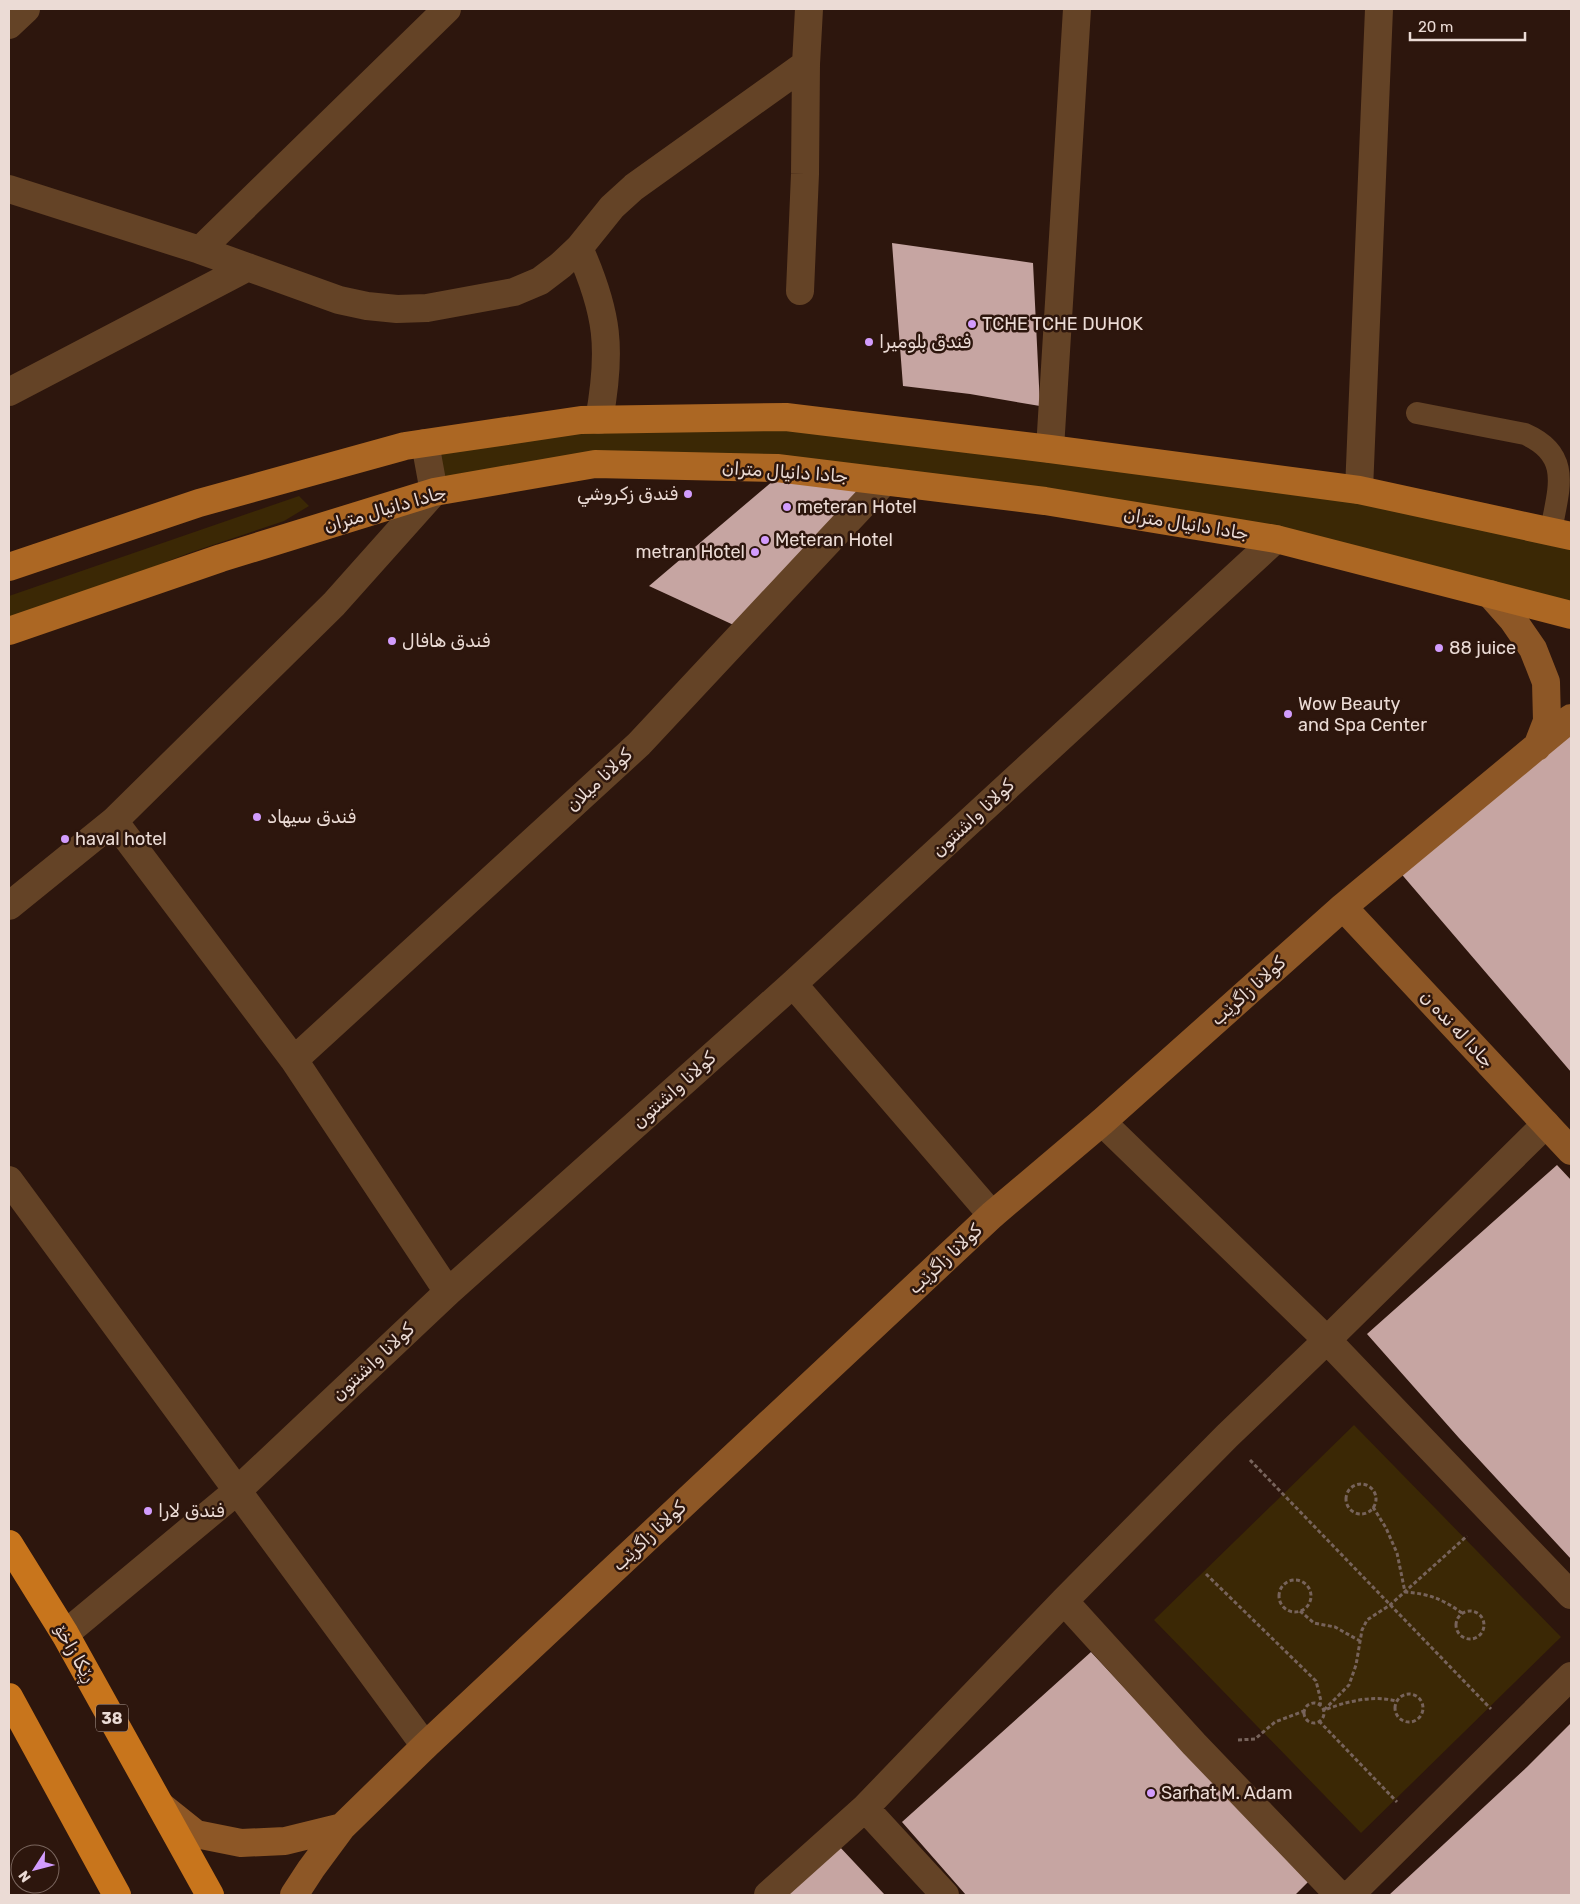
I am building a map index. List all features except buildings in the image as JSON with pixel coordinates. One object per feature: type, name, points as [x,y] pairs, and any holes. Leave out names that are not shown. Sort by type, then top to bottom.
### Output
[{"type":"highway","name":"ڕێکا زاخۆ","points":[[9,1544],[65,1634],[210,1895]]},
{"type":"highway","points":[[10,1703],[117,1895]]},
{"type":"main road","points":[[9,567],[199,503],[406,446],[581,420],[786,418],[1050,449],[1359,490],[1561,533]]},
{"type":"main road","name":"جادا دانيال متران","points":[[9,631],[221,558],[434,492],[595,464],[777,468],[1045,501],[1276,539],[1571,615]]},
{"type":"street","points":[[9,25],[26,9]]},
{"type":"street","points":[[200,250],[447,9]]},
{"type":"street","points":[[800,291],[805,174],[808,9]]},
{"type":"street","points":[[1050,449],[1077,9]]},
{"type":"street","points":[[1359,490],[1379,9]]},
{"type":"street","points":[[9,188],[200,250],[338,300],[397,310],[427,308],[514,292],[540,281],[561,266],[579,248],[612,207],[634,187],[806,64]]},
{"type":"street","points":[[579,248],[593,280],[604,323],[607,349],[606,376],[599,420]]},
{"type":"street","points":[[12,386],[248,267]]},
{"type":"street","points":[[9,906],[114,821],[334,604],[434,492],[425,444]]},
{"type":"street","name":"كولانا ميلان","points":[[294,1060],[639,744],[885,481]]},
{"type":"street","name":"كولانا واشنتون","points":[[65,1634],[238,1490],[448,1292],[793,984],[1276,539]]},
{"type":"street","points":[[1490,594],[1513,620],[1533,649],[1546,682],[1546,721],[1537,747]]},
{"type":"street","name":"كولانا زاگرێب","points":[[294,1895],[342,1827],[425,1746],[992,1215],[1102,1122],[1343,907],[1571,718]]},
{"type":"street","points":[[114,821],[294,1060],[448,1292]]},
{"type":"street","name":"جادا له نده ن","points":[[1343,907],[1571,1151]]},
{"type":"street","points":[[793,984],[992,1215]]},
{"type":"street","points":[[1102,1122],[1328,1340],[1571,1595]]},
{"type":"street","points":[[768,1895],[865,1808],[1064,1601],[1227,1436],[1328,1340],[1546,1124]]},
{"type":"street","points":[[9,1180],[425,1746]]},
{"type":"street","points":[[1064,1601],[1194,1744],[1339,1895]]},
{"type":"street","points":[[1350,1895],[1571,1676]]},
{"type":"street","points":[[161,1806],[196,1834],[242,1843],[285,1841],[342,1827]]},
{"type":"street","points":[[865,1808],[945,1895]]},
{"type":"lane","points":[[1417,413],[1525,434],[1537,439],[1549,449],[1556,460],[1559,475],[1561,533]]},
{"type":"path","points":[[1227,1436],[1514,1733]]},
{"type":"path","points":[[1373,1507],[1365,1513],[1351,1511],[1346,1502],[1350,1489],[1364,1484],[1372,1489],[1375,1498],[1373,1507],[1386,1528],[1397,1553],[1406,1592]]},
{"type":"path","points":[[1324,1710],[1349,1685],[1356,1666],[1362,1630],[1367,1620],[1406,1592],[1493,1512]]},
{"type":"path","points":[[1206,1574],[1316,1681],[1320,1704],[1324,1710],[1324,1717],[1319,1721],[1307,1720],[1304,1710]]},
{"type":"path","points":[[1300,1611],[1308,1604],[1310,1594],[1308,1588],[1301,1581],[1290,1581],[1282,1586],[1279,1596],[1280,1601],[1290,1612],[1300,1611],[1314,1623],[1335,1627],[1360,1640]]},
{"type":"path","points":[[1406,1592],[1426,1594],[1445,1601],[1462,1613]]},
{"type":"path","points":[[1472,1610],[1480,1615],[1485,1623],[1479,1636],[1466,1638],[1458,1632],[1457,1620],[1462,1613],[1472,1610]]},
{"type":"path","points":[[1402,1695],[1416,1695],[1424,1707],[1421,1716],[1410,1722],[1402,1720],[1394,1710],[1396,1701],[1402,1695]]},
{"type":"path","points":[[1324,1710],[1362,1700],[1384,1698],[1396,1701]]},
{"type":"path","points":[[1194,1744],[1256,1739],[1275,1722],[1304,1710],[1311,1703],[1320,1704]]},
{"type":"path","points":[[1319,1721],[1420,1826]]},
{"type":"shaded area","points":[[718,423],[1127,462],[1571,542],[1571,609],[1492,588],[763,461],[438,486],[431,447],[502,437]]},
{"type":"shaded area","points":[[299,496],[309,506],[284,521],[189,553],[77,597],[9,620],[9,596]]},
{"type":"shaded area","points":[[1354,1425],[1561,1637],[1361,1833],[1154,1620]]},
{"type":"place","name":"TCHE TCHE DUHOK","points":[[972,324]]},
{"type":"place","name":"فندق بلوميرا","points":[[869,342]]},
{"type":"place","name":"فندق زكروشي","points":[[688,494]]},
{"type":"place","name":"meteran Hotel","points":[[787,507]]},
{"type":"place","name":"Meteran Hotel","points":[[765,540]]},
{"type":"place","name":"metran Hotel","points":[[755,552]]},
{"type":"place","name":"فندق هافال","points":[[392,641]]},
{"type":"place","name":"88 juice","points":[[1439,648]]},
{"type":"place","name":"Wow Beauty and Spa Center","points":[[1288,714]]},
{"type":"place","name":"فندق سيهاد","points":[[257,817]]},
{"type":"place","name":"haval hotel","points":[[65,839]]},
{"type":"place","name":"فندق لارا","points":[[148,1511]]},
{"type":"place","name":"Sarhat M. Adam","points":[[1151,1793]]}]
